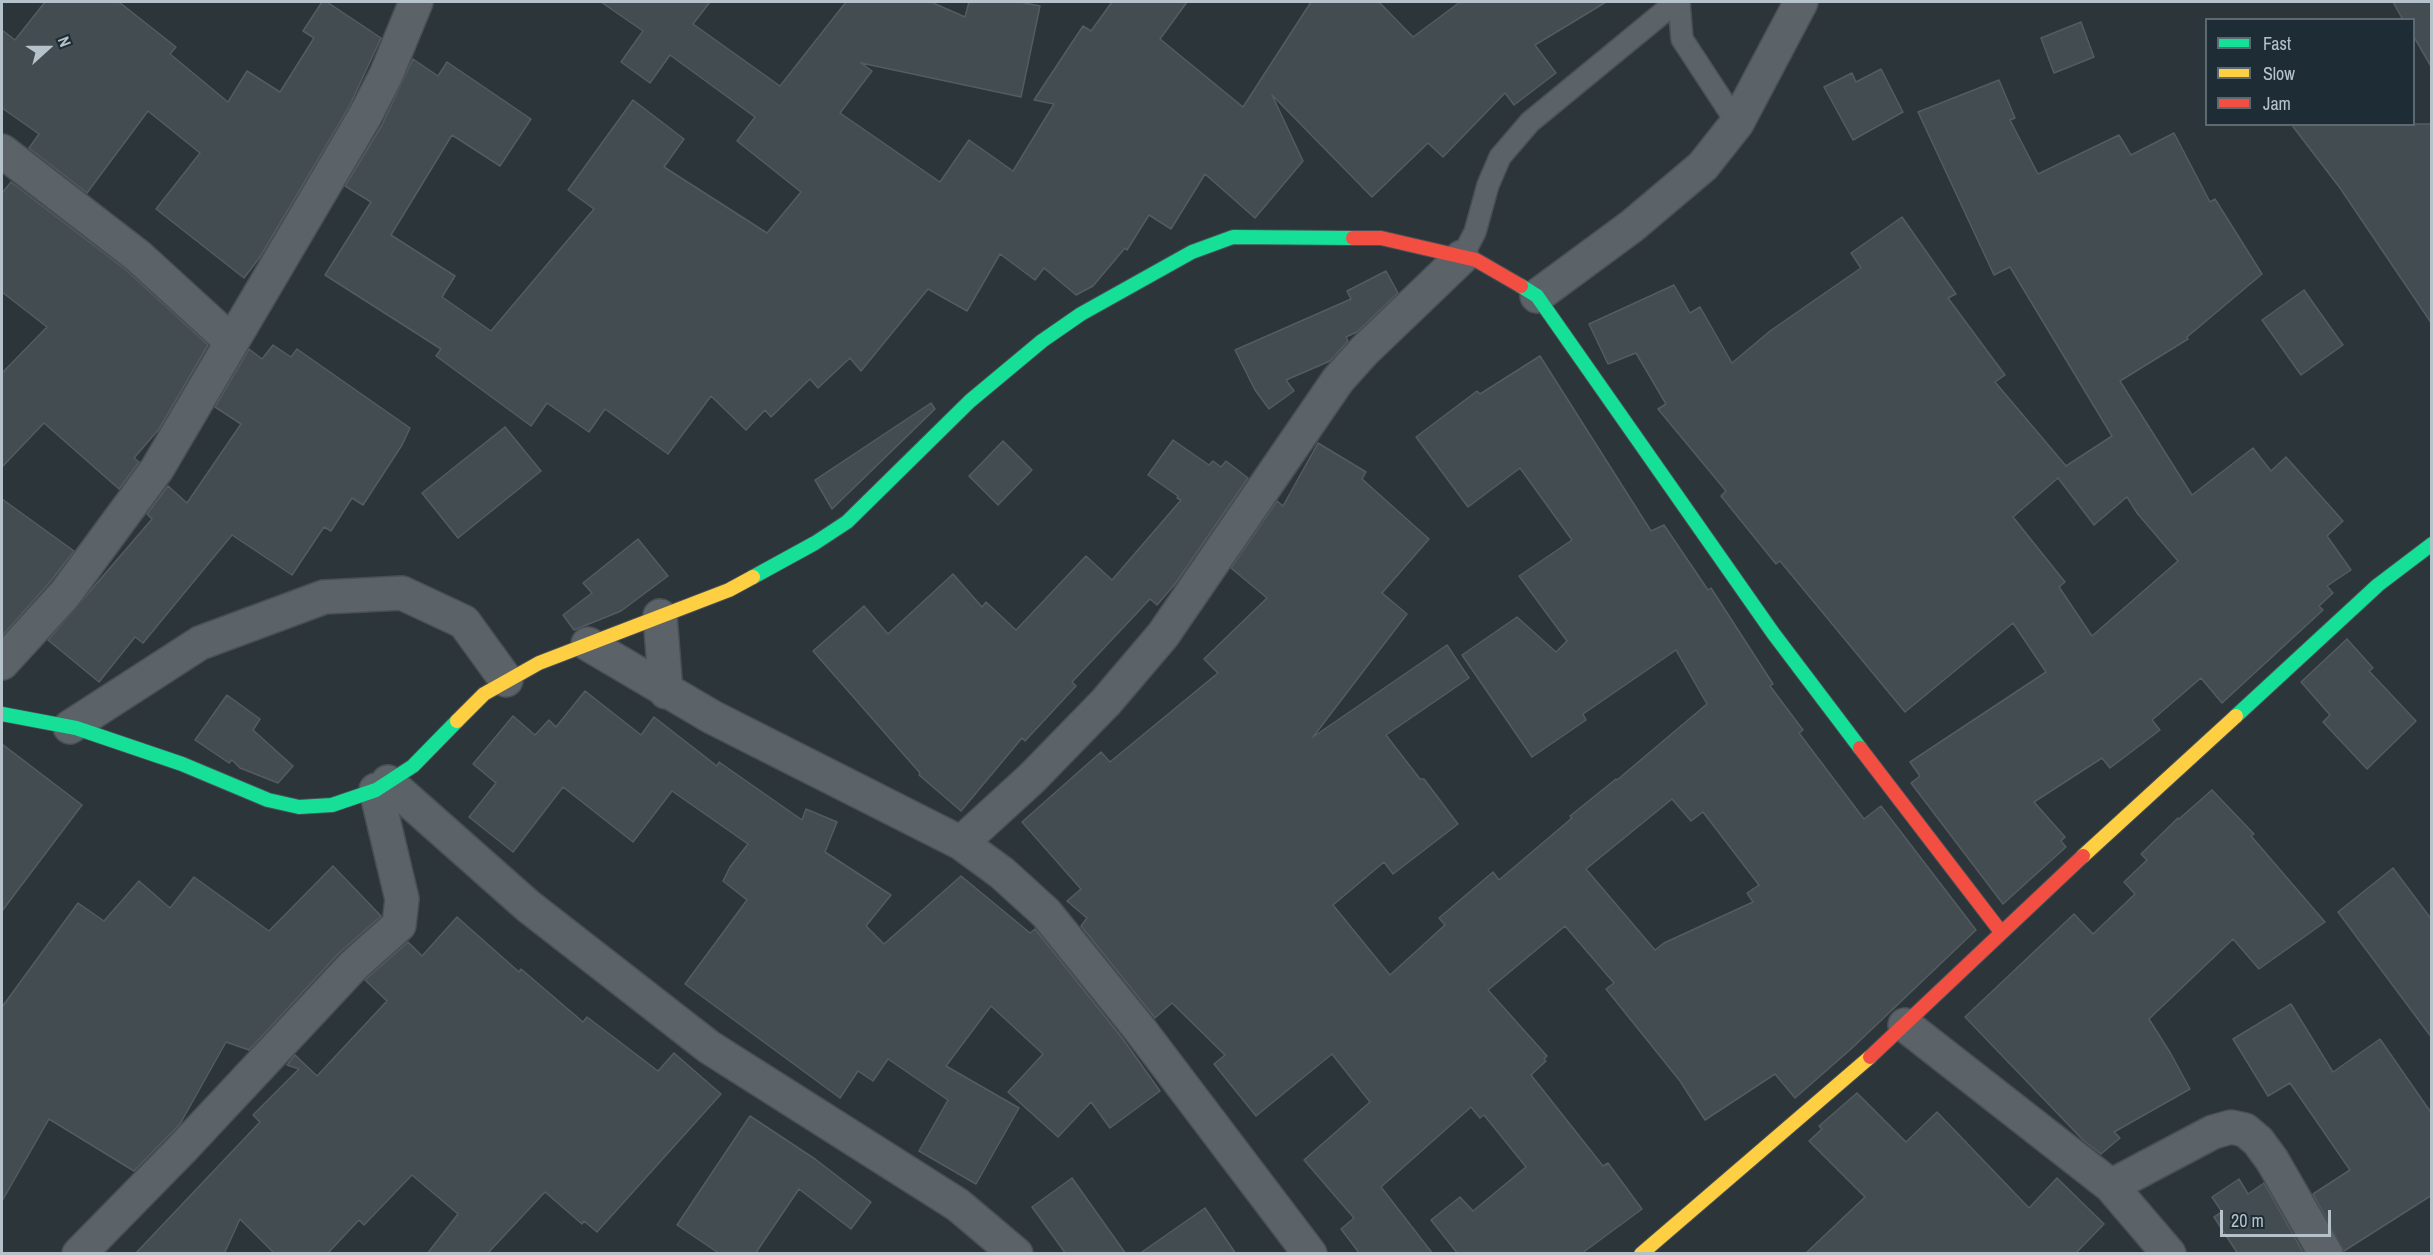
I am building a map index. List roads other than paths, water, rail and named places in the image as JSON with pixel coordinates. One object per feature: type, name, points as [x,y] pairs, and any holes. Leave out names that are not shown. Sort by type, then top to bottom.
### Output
[{"type":"street","points":[[2,663],[65,594],[157,469],[365,116],[386,75],[416,2]]},
{"type":"street","points":[[1537,296],[1632,226],[1703,166],[1737,123],[1801,2]]},
{"type":"street","points":[[2,151],[138,256],[232,342]]},
{"type":"street","points":[[2,714],[70,727],[182,764],[268,800],[299,807],[332,805],[382,786],[413,766],[484,694],[506,680],[539,663],[729,590],[815,543],[847,522],[970,401],[1042,341],[1081,314],[1192,252],[1233,237],[1381,238],[1476,260],[1537,296],[1773,633],[2001,932]]},
{"type":"street","points":[[961,843],[1032,778],[1106,702],[1163,635],[1338,380],[1364,351],[1462,257]]},
{"type":"street","points":[[1641,1254],[1864,1064],[2001,932],[2378,585],[2432,544]]},
{"type":"street","points":[[70,727],[200,643],[324,597],[402,593],[464,622],[506,680]]},
{"type":"street","points":[[660,616],[666,692]]},
{"type":"street","points":[[588,644],[666,692],[961,843],[1002,873],[1046,913],[1138,1027],[1310,1254]]},
{"type":"street","points":[[80,1254],[353,966],[399,925],[402,899],[382,786]]},
{"type":"street","points":[[382,786],[528,906],[709,1047],[958,1205],[1016,1254]]},
{"type":"street","points":[[1905,1025],[2112,1186],[2169,1254]]},
{"type":"street","points":[[2112,1186],[2212,1132],[2231,1127],[2245,1130],[2272,1160],[2326,1254]]},
{"type":"lane","points":[[1677,2],[1682,39],[1737,123]]},
{"type":"lane","points":[[1462,257],[1475,232],[1488,185],[1500,157],[1530,122],[1677,2]]}]
